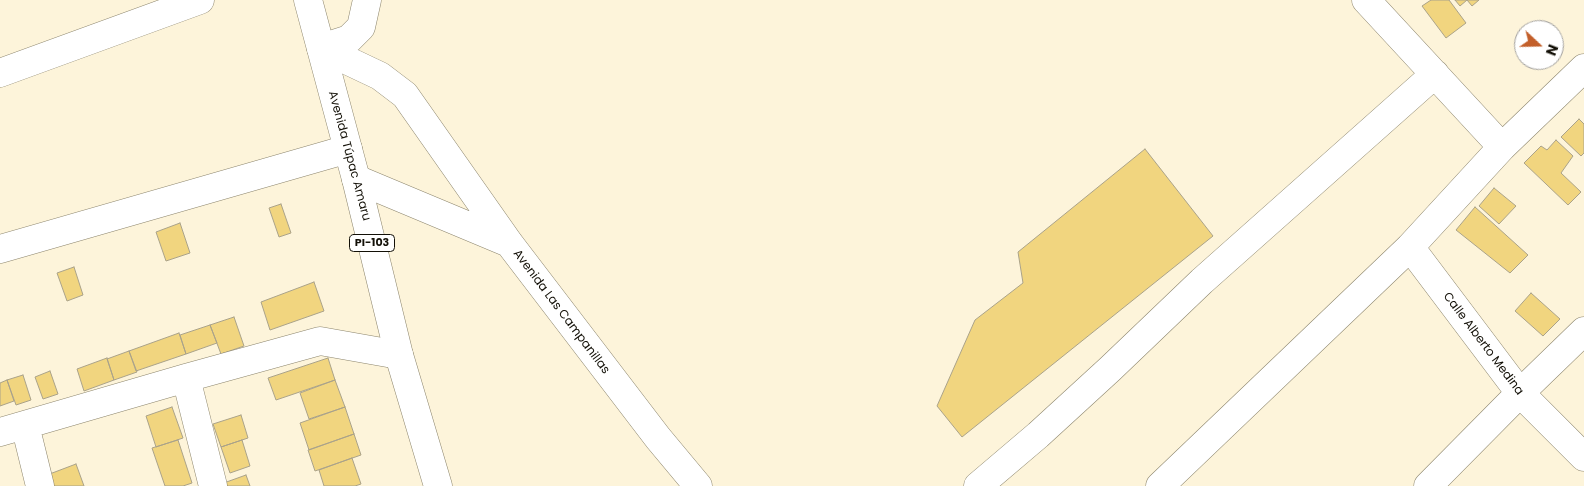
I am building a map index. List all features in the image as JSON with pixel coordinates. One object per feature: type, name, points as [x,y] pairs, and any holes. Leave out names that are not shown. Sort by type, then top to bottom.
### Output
[{"type":"street","points":[[0,73],[200,0]]},
{"type":"street","name":"Avenida Túpac Amaru","points":[[308,0],[356,179],[399,355],[438,486]]},
{"type":"street","points":[[321,48],[349,39],[361,27],[367,0]]},
{"type":"street","points":[[1366,0],[1502,147]]},
{"type":"street","points":[[321,48],[380,76],[405,95],[508,243]]},
{"type":"street","points":[[1160,486],[1410,247],[1502,147],[1584,68]]},
{"type":"street","points":[[978,486],[1038,435],[1110,370],[1202,281],[1435,74]]},
{"type":"street","points":[[0,249],[348,149]]},
{"type":"street","name":"Avenida Las Campanillas","points":[[356,179],[508,243],[658,438],[698,486]]},
{"type":"street","name":"Calle Alberto Medina","points":[[1410,247],[1520,393],[1584,457]]},
{"type":"street","points":[[1428,486],[1584,331]]},
{"type":"street","points":[[40,486],[12,428],[320,341],[399,355]]},
{"type":"street","points":[[186,378],[213,486]]},
{"type":"building","points":[[1431,0],[1449,0],[1466,23],[1446,38],[1422,6]]},
{"type":"building","points":[[1455,0],[1467,0],[1460,6]]},
{"type":"building","points":[[1467,0],[1479,0],[1472,6]]},
{"type":"building","points":[[1579,119],[1584,124],[1584,153],[1581,156],[1561,137]]},
{"type":"building","points":[[1556,140],[1573,156],[1561,173],[1581,192],[1568,205],[1524,163],[1541,146],[1547,150]]},
{"type":"building","points":[[1145,149],[1213,236],[962,437],[937,406],[975,320],[1023,283],[1018,252]]},
{"type":"building","points":[[1494,188],[1516,206],[1499,224],[1479,206]]},
{"type":"building","points":[[281,204],[291,233],[279,237],[269,208]]},
{"type":"building","points":[[1475,207],[1528,255],[1510,273],[1456,230]]},
{"type":"building","points":[[180,223],[190,253],[166,261],[156,232]]},
{"type":"building","points":[[74,267],[83,295],[67,301],[57,273]]},
{"type":"building","points":[[314,282],[324,311],[270,330],[261,302]]},
{"type":"building","points":[[1531,293],[1560,319],[1543,336],[1515,311]]},
{"type":"building","points":[[234,317],[244,346],[221,354],[210,325]]},
{"type":"building","points":[[210,325],[217,343],[186,354],[180,335]]},
{"type":"building","points":[[179,333],[186,354],[136,371],[129,351]]},
{"type":"building","points":[[129,351],[137,372],[114,380],[107,359]]},
{"type":"building","points":[[107,358],[114,380],[84,391],[77,369]]},
{"type":"building","points":[[328,358],[335,380],[276,400],[268,378]]},
{"type":"building","points":[[50,371],[58,394],[43,399],[35,377]]},
{"type":"building","points":[[23,375],[31,400],[16,405],[7,380]]},
{"type":"building","points":[[7,380],[14,401],[0,406],[0,383]]},
{"type":"building","points":[[335,380],[345,407],[309,419],[300,393]]},
{"type":"building","points":[[172,407],[183,438],[156,447],[146,416]]},
{"type":"building","points":[[345,407],[354,434],[309,450],[300,423]]},
{"type":"building","points":[[241,415],[248,438],[221,447],[213,424]]},
{"type":"building","points":[[354,434],[361,455],[315,471],[308,450]]},
{"type":"building","points":[[178,440],[192,483],[183,486],[165,486],[152,448]]},
{"type":"building","points":[[242,440],[250,466],[230,473],[221,447]]},
{"type":"building","points":[[352,458],[361,484],[355,486],[324,486],[319,470]]},
{"type":"building","points":[[76,464],[84,486],[51,486],[47,475]]},
{"type":"building","points":[[246,475],[250,486],[222,486],[221,484]]}]
